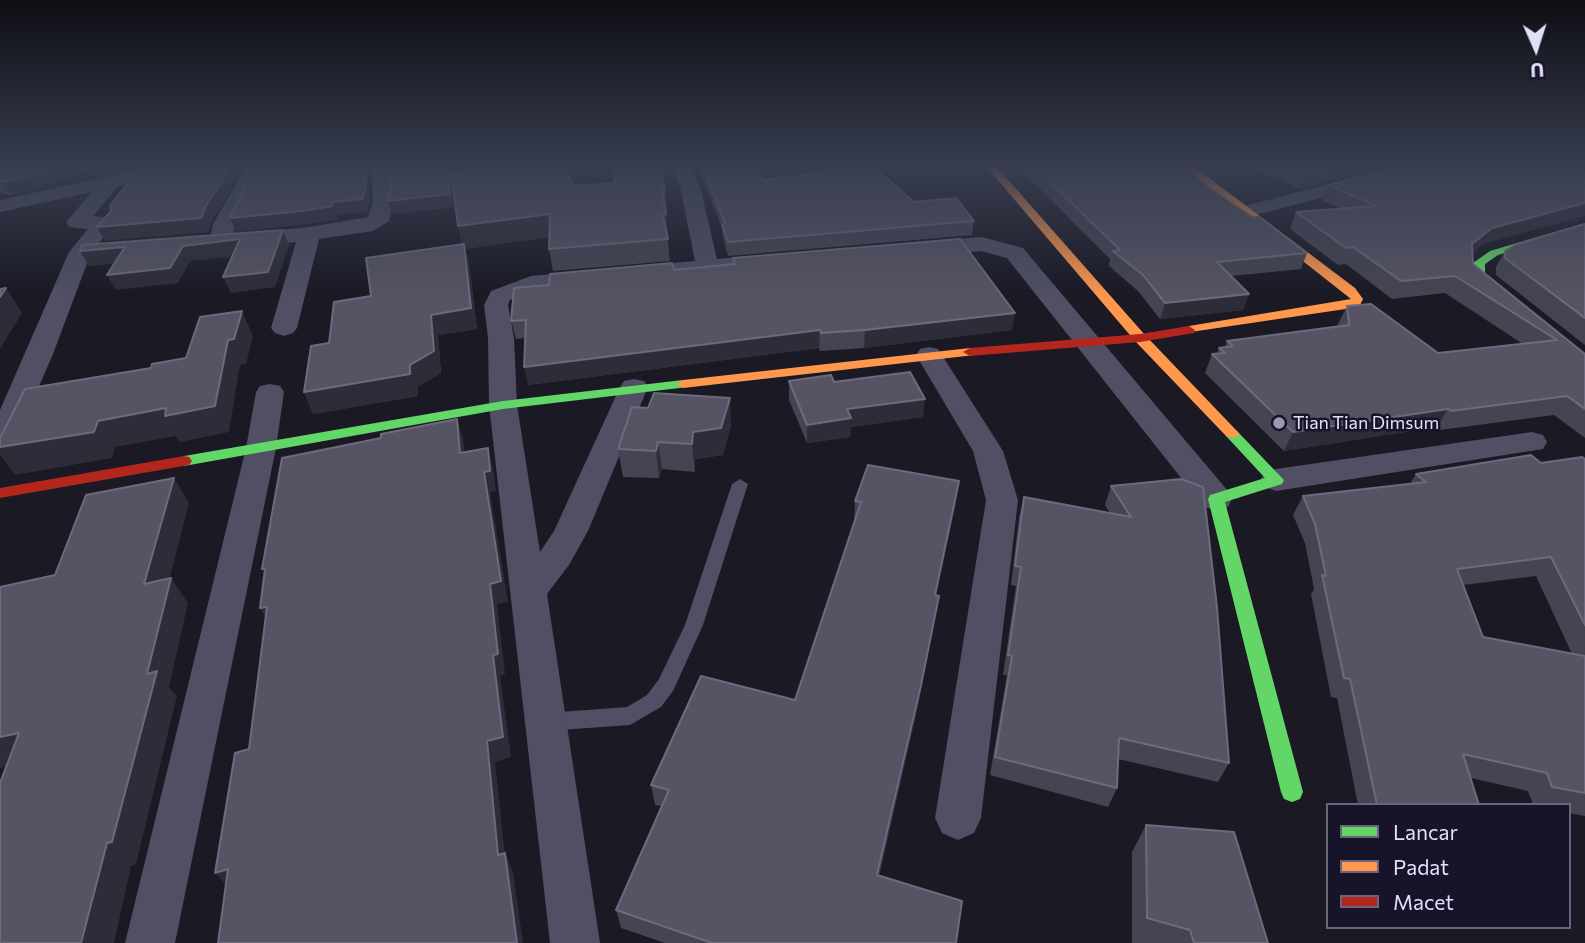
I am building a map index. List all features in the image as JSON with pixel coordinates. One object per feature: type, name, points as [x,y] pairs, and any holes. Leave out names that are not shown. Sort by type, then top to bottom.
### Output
[{"type":"street","points":[[0,442],[40,354],[80,252],[105,223],[78,220],[88,209]]},
{"type":"street","points":[[224,241],[224,224],[232,209]]},
{"type":"street","points":[[197,242],[309,234],[374,224],[380,217],[382,209]]},
{"type":"street","points":[[695,209],[708,267]]},
{"type":"street","points":[[1027,209],[1140,338],[1276,480]]},
{"type":"street","points":[[0,493],[503,405],[634,387],[929,355],[1140,338],[1355,304],[1357,299],[1351,291],[1245,209]]},
{"type":"street","points":[[1248,211],[1256,209]]},
{"type":"street","points":[[1585,226],[1494,253],[1479,263],[1479,279],[1572,342],[1585,363]]},
{"type":"street","points":[[284,328],[309,234]]},
{"type":"street","points":[[898,251],[982,244],[1015,253],[1216,499],[1292,792]]},
{"type":"street","points":[[80,252],[132,248]]},
{"type":"street","points":[[575,943],[503,405],[501,338],[496,305],[500,296],[531,283],[803,258]]},
{"type":"street","points":[[929,355],[988,452],[996,471],[1002,500],[958,818]]},
{"type":"street","points":[[528,590],[557,556],[571,531],[634,387]]},
{"type":"street","points":[[150,943],[261,448],[270,392]]},
{"type":"street","points":[[1216,499],[1276,480],[1532,442]]},
{"type":"lane","points":[[546,722],[630,716],[654,701],[666,685],[694,625],[740,484]]},
{"type":"building","points":[[204,209],[202,218],[97,227],[111,211]]},
{"type":"building","points":[[234,209],[315,209],[303,211],[230,218]]},
{"type":"building","points":[[456,209],[665,209],[666,214],[663,215],[668,239],[549,249],[550,214],[458,226]]},
{"type":"building","points":[[719,209],[965,209],[974,221],[728,242],[722,224],[725,223]]},
{"type":"building","points":[[1078,209],[1240,209],[1252,217],[1259,217],[1307,253],[1217,262],[1249,294],[1165,303],[1143,275],[1113,251],[1120,250]]},
{"type":"building","points":[[1336,209],[1563,209],[1492,228],[1472,244],[1473,264],[1585,354],[1585,409],[1567,396],[1451,411],[1448,409],[1293,432],[1212,354],[1225,353],[1219,348],[1233,346],[1227,341],[1349,325],[1347,306],[1371,304],[1438,353],[1557,340],[1455,276],[1401,281],[1353,247],[1346,248],[1296,212]]},
{"type":"building","points":[[1585,224],[1585,318],[1505,258],[1505,251],[1515,245]]},
{"type":"building","points":[[283,230],[268,272],[223,277],[240,239],[183,246],[170,268],[107,275],[125,247],[80,251],[82,245]]},
{"type":"building","points":[[960,239],[1015,313],[865,330],[821,333],[820,330],[524,367],[526,320],[511,321],[514,288],[549,285],[550,274],[672,263],[674,270],[735,264],[733,258]]},
{"type":"building","points":[[464,244],[471,308],[431,315],[434,351],[410,365],[410,374],[304,392],[311,346],[329,343],[334,302],[371,296],[366,258]]},
{"type":"building","points":[[242,311],[234,339],[228,340],[215,406],[165,416],[166,408],[98,421],[94,432],[0,447],[0,438],[25,389],[151,368],[152,364],[186,358],[200,317]]},
{"type":"building","points":[[910,372],[925,399],[847,409],[851,418],[807,425],[789,381],[831,375],[834,382]]},
{"type":"building","points":[[654,393],[730,398],[721,428],[693,432],[692,444],[658,442],[656,451],[618,449],[632,407],[648,408]]},
{"type":"building","points":[[457,419],[460,453],[488,448],[490,471],[484,472],[501,581],[490,584],[498,654],[493,655],[503,737],[487,741],[498,855],[505,853],[517,943],[218,943],[228,869],[215,873],[235,753],[249,749],[267,607],[260,608],[265,569],[262,569],[282,458]]},
{"type":"building","points":[[1531,455],[1541,463],[1582,457],[1585,459],[1585,625],[1551,557],[1457,569],[1483,637],[1585,656],[1585,793],[1552,787],[1547,773],[1463,754],[1478,803],[1377,803],[1350,679],[1344,678],[1322,575],[1326,576],[1315,524],[1303,496],[1426,482],[1416,474]]},
{"type":"building","points":[[868,465],[959,481],[935,595],[939,596],[921,685],[877,875],[962,901],[956,943],[712,943],[616,910],[669,790],[651,785],[701,676],[795,700],[861,502],[855,501]]},
{"type":"building","points":[[174,478],[144,584],[171,578],[147,674],[157,671],[112,842],[107,843],[81,943],[0,943],[0,783],[19,733],[0,737],[0,587],[55,575],[86,495]]},
{"type":"building","points":[[1181,479],[1203,487],[1217,607],[1229,763],[1119,738],[1117,788],[995,757],[1012,656],[1008,655],[1021,567],[1015,566],[1024,497],[1131,517],[1111,486]]},
{"type":"building","points":[[1146,825],[1234,832],[1268,943],[1194,943],[1190,930],[1147,918]]},
{"type":"traffic: fast","points":[[1585,226],[1494,253],[1479,263],[1479,279],[1585,363]]},
{"type":"traffic: fast","points":[[184,461],[503,405],[683,384]]},
{"type":"traffic: fast","points":[[1232,434],[1276,480],[1216,499],[1292,792]]},
{"type":"traffic: slow","points":[[1028,209],[1140,338],[1232,434]]},
{"type":"traffic: slow","points":[[1189,330],[1355,304],[1357,299],[1351,291],[1244,209]]},
{"type":"traffic: slow","points":[[683,384],[970,352]]},
{"type":"traffic: jam","points":[[970,352],[1140,338],[1189,330]]},
{"type":"traffic: jam","points":[[0,493],[184,461]]},
{"type":"place","name":"Tian Tian Dimsum","points":[[1279,423]]}]
